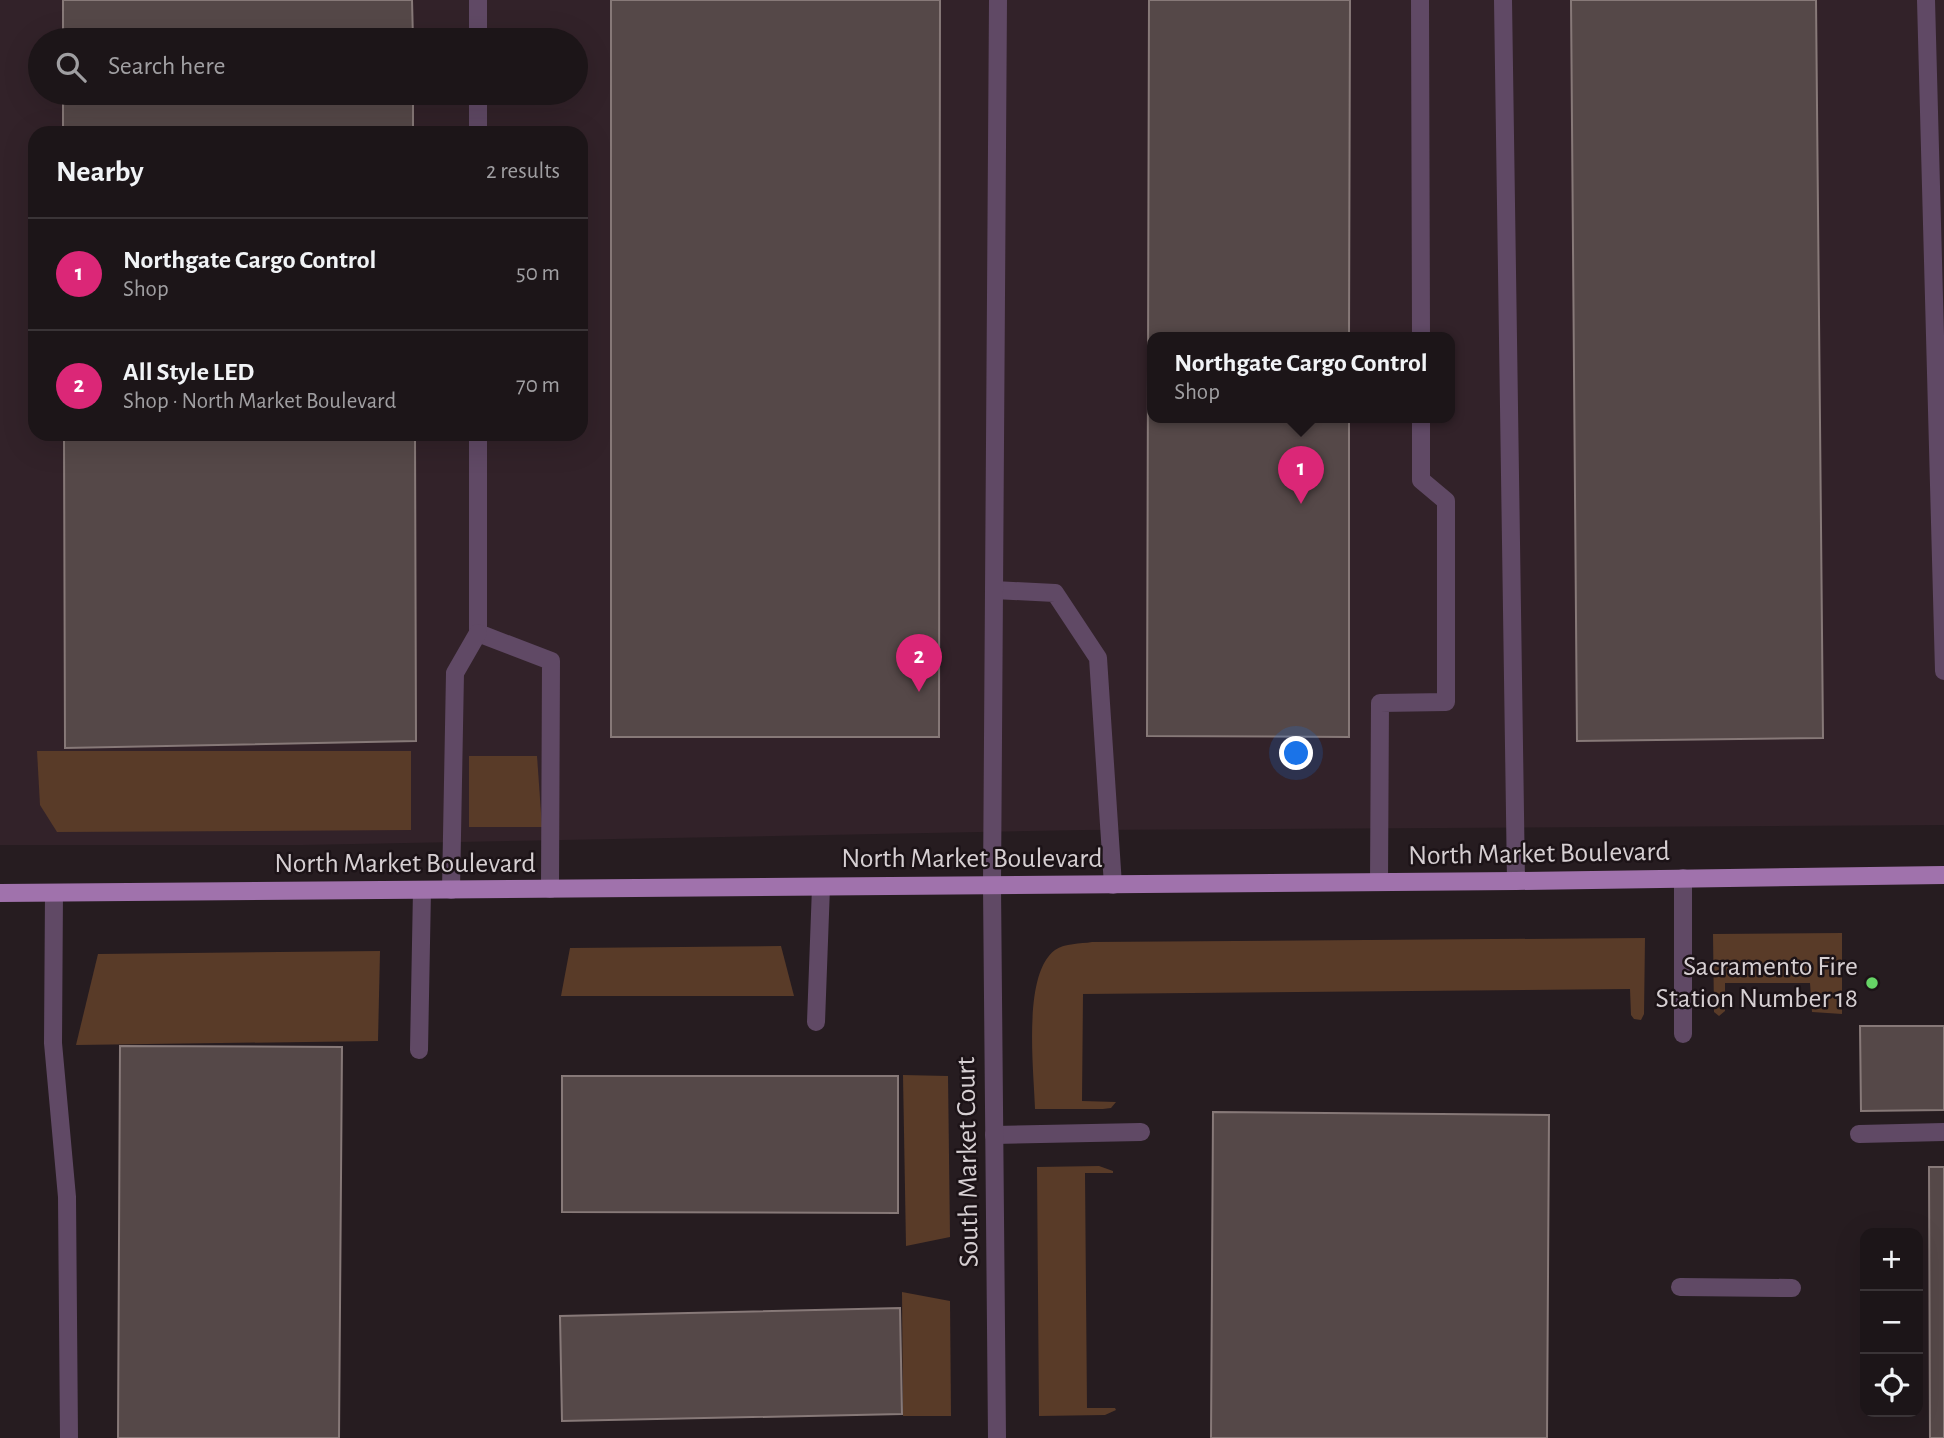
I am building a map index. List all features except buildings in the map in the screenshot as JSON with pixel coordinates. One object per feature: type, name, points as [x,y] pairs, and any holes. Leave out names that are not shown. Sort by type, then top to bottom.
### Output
[{"type":"main road","name":"North Market Boulevard","points":[[0,893],[1113,885],[1944,875]]},
{"type":"street","points":[[478,0],[478,28]]},
{"type":"street","name":"South Market Court","points":[[997,1438],[992,886],[998,0]]},
{"type":"street","points":[[1420,0],[1420,332]]},
{"type":"street","points":[[1503,0],[1516,881]]},
{"type":"street","points":[[1926,0],[1944,671]]},
{"type":"street","points":[[478,105],[478,126]]},
{"type":"street","points":[[1379,882],[1380,703],[1446,702],[1446,500],[1421,480],[1421,423]]},
{"type":"street","points":[[452,890],[455,673],[478,633],[478,441]]},
{"type":"street","points":[[994,590],[1055,593],[1098,659],[1113,885]]},
{"type":"street","points":[[478,633],[551,661],[550,890]]},
{"type":"street","points":[[1683,878],[1683,1034]]},
{"type":"street","points":[[0,885],[0,893]]},
{"type":"street","points":[[816,1022],[821,887]]},
{"type":"street","points":[[419,1050],[422,890]]},
{"type":"street","points":[[54,893],[52,1043],[67,1197],[69,1438]]},
{"type":"street","points":[[994,1135],[1141,1132]]},
{"type":"street","points":[[1859,1134],[1944,1132]]},
{"type":"street","points":[[1681,1287],[1792,1288]]},
{"type":"shaded area","points":[[0,0],[1944,0],[1944,825],[1084,830],[303,845],[0,845]]},
{"type":"shaded area","points":[[37,751],[411,751],[411,830],[57,832],[40,805]]},
{"type":"shaded area","points":[[469,756],[537,756],[542,827],[469,827]]},
{"type":"shaded area","points":[[1842,933],[1842,1014],[1812,1012],[1810,983],[1725,983],[1725,1011],[1719,1016],[1714,1012],[1713,934]]},
{"type":"shaded area","points":[[1645,938],[1644,1014],[1641,1020],[1634,1019],[1631,1015],[1630,989],[1083,994],[1082,1101],[1116,1102],[1111,1108],[1103,1109],[1035,1109],[1032,1048],[1034,1001],[1045,962],[1055,950],[1063,946],[1092,942]]},
{"type":"shaded area","points":[[781,946],[794,996],[561,996],[570,948]]},
{"type":"shaded area","points":[[380,951],[378,1041],[76,1045],[98,954]]},
{"type":"shaded area","points":[[903,1075],[948,1076],[950,1237],[906,1246]]},
{"type":"shaded area","points":[[1099,1166],[1113,1173],[1085,1173],[1087,1408],[1116,1410],[1105,1415],[1039,1416],[1037,1167]]},
{"type":"shaded area","points":[[902,1292],[950,1301],[951,1416],[903,1416]]},
{"type":"place","name":"Northgate Cargo Control","points":[[1301,504]]},
{"type":"place","name":"All Style LED","points":[[919,692]]},
{"type":"place","name":"Sacramento Fire Station Number 18","points":[[1872,983]]}]
